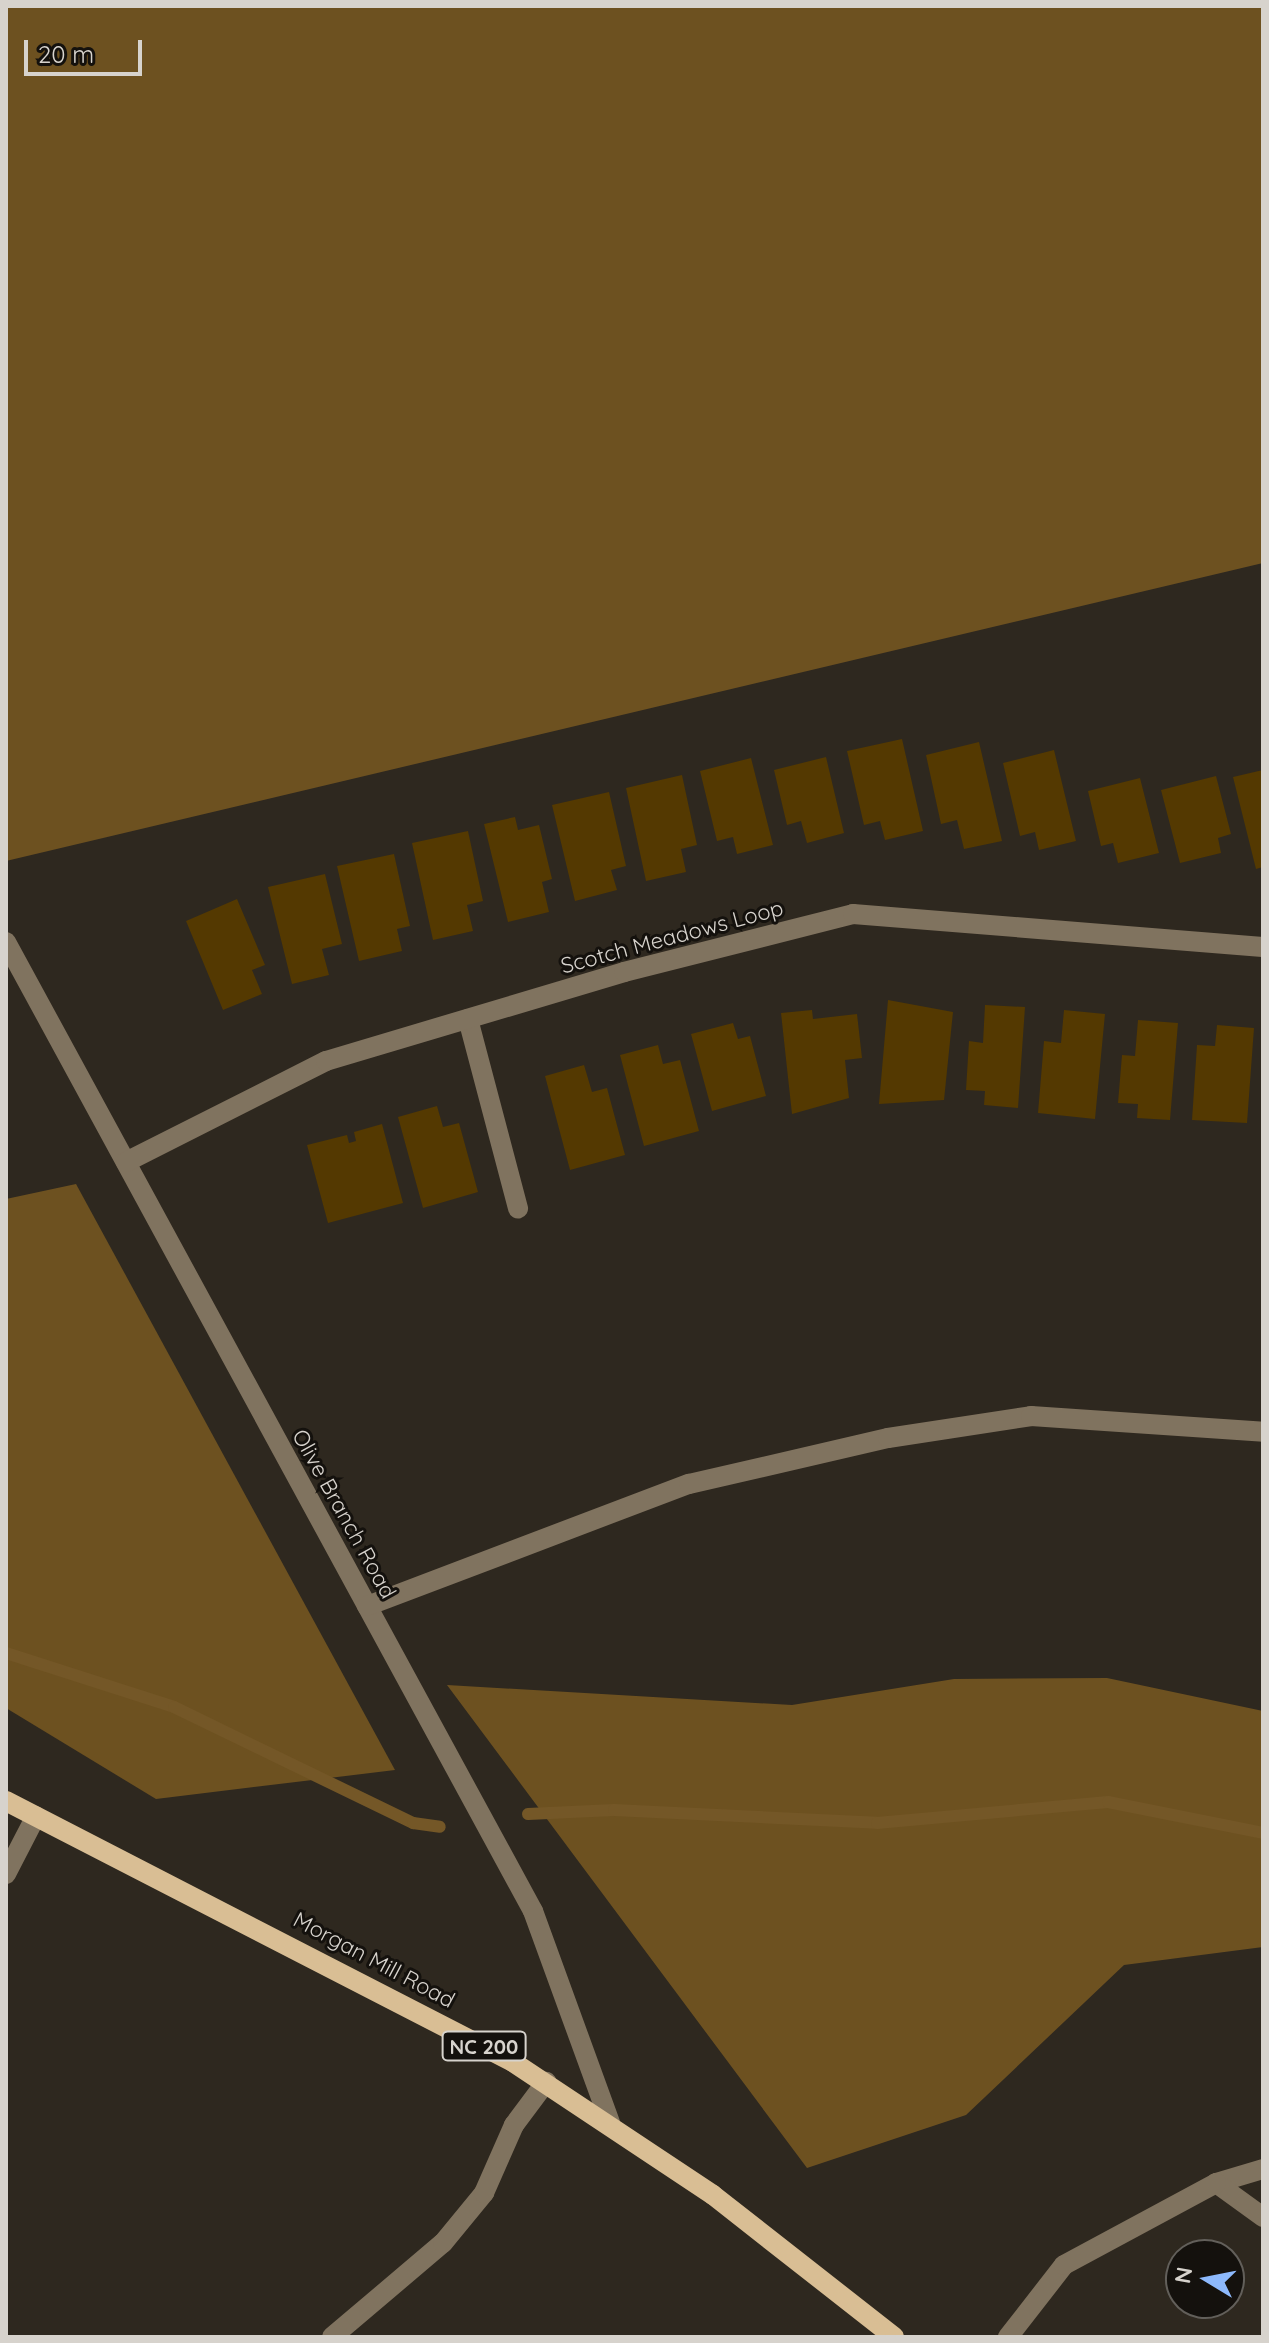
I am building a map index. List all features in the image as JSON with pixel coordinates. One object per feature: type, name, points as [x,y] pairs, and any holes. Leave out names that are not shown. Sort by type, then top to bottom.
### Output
[{"type":"main road","name":"Morgan Mill Road","points":[[6,1801],[416,2008],[546,2082],[610,2122],[894,2337]]},
{"type":"street","name":"Scotch Meadows Loop","points":[[126,1162],[326,1061],[853,914],[1263,947]]},
{"type":"street","name":"Olive Branch Road","points":[[6,942],[533,1911],[610,2122]]},
{"type":"street","points":[[468,1019],[518,1208]]},
{"type":"street","points":[[367,1606],[689,1484],[888,1438],[1031,1416],[1263,1432]]},
{"type":"street","points":[[6,1874],[36,1816]]},
{"type":"street","points":[[332,2337],[443,2243],[484,2193],[514,2125],[546,2082]]},
{"type":"street","points":[[1008,2337],[1064,2265],[1216,2183],[1263,2169]]},
{"type":"street","points":[[1216,2183],[1263,2217]]},
{"type":"shaded area","points":[[6,6],[1263,6],[1263,563],[6,861]]},
{"type":"shaded area","points":[[76,1184],[395,1770],[156,1799],[6,1708],[6,1199]]},
{"type":"shaded area","points":[[1107,1678],[1263,1711],[1263,1947],[1124,1965],[966,2115],[807,2168],[447,1685],[792,1705],[954,1679]]},
{"type":"building","points":[[902,739],[923,831],[885,840],[880,821],[864,825],[847,751]]},
{"type":"building","points":[[979,742],[1002,841],[964,849],[957,820],[941,824],[926,755]]},
{"type":"building","points":[[1054,750],[1076,841],[1039,850],[1035,832],[1020,836],[1003,763]]},
{"type":"building","points":[[826,757],[844,833],[807,843],[801,821],[787,825],[774,770]]},
{"type":"building","points":[[751,758],[773,845],[737,854],[733,837],[717,841],[700,771]]},
{"type":"building","points":[[1263,770],[1263,867],[1256,869],[1233,777]]},
{"type":"building","points":[[682,775],[697,845],[681,849],[686,872],[646,881],[626,788]]},
{"type":"building","points":[[1216,776],[1231,834],[1218,838],[1221,853],[1180,863],[1161,790]]},
{"type":"building","points":[[1140,778],[1159,853],[1118,863],[1113,843],[1101,846],[1088,791]]},
{"type":"building","points":[[609,792],[626,866],[611,870],[617,890],[575,901],[552,805]]},
{"type":"building","points":[[515,817],[518,830],[539,825],[552,879],[542,882],[549,912],[508,922],[484,824]]},
{"type":"building","points":[[468,831],[483,901],[467,905],[473,931],[433,940],[412,843]]},
{"type":"building","points":[[394,854],[410,926],[397,929],[402,951],[359,961],[337,866]]},
{"type":"building","points":[[325,874],[342,944],[322,949],[329,975],[292,984],[268,887]]},
{"type":"building","points":[[237,899],[265,965],[252,970],[262,994],[223,1010],[186,921]]},
{"type":"building","points":[[888,1000],[953,1012],[944,1100],[879,1104]]},
{"type":"building","points":[[985,1005],[1025,1007],[1018,1108],[984,1105],[985,1091],[966,1090],[969,1041],[983,1043]]},
{"type":"building","points":[[812,1010],[813,1019],[857,1014],[862,1058],[845,1060],[849,1098],[792,1114],[781,1013]]},
{"type":"building","points":[[1064,1010],[1105,1014],[1095,1119],[1038,1113],[1044,1041],[1061,1043]]},
{"type":"building","points":[[1138,1020],[1178,1023],[1170,1120],[1137,1118],[1138,1104],[1118,1103],[1122,1055],[1135,1056]]},
{"type":"building","points":[[733,1023],[738,1039],[750,1036],[766,1096],[712,1111],[691,1034]]},
{"type":"building","points":[[1217,1025],[1254,1028],[1247,1123],[1192,1120],[1197,1045],[1215,1046]]},
{"type":"building","points":[[658,1045],[663,1064],[680,1060],[699,1131],[644,1146],[620,1055]]},
{"type":"building","points":[[584,1065],[592,1092],[607,1088],[625,1155],[570,1170],[545,1076]]},
{"type":"building","points":[[437,1106],[443,1127],[459,1123],[478,1192],[423,1208],[398,1117]]},
{"type":"building","points":[[382,1124],[403,1203],[328,1223],[307,1145],[347,1135],[349,1143],[356,1141],[354,1132]]},
{"type":"waterway","points":[[6,1653],[174,1707],[413,1823],[440,1827]]},
{"type":"waterway","points":[[528,1814],[614,1810],[877,1823],[1108,1802],[1263,1833]]}]
